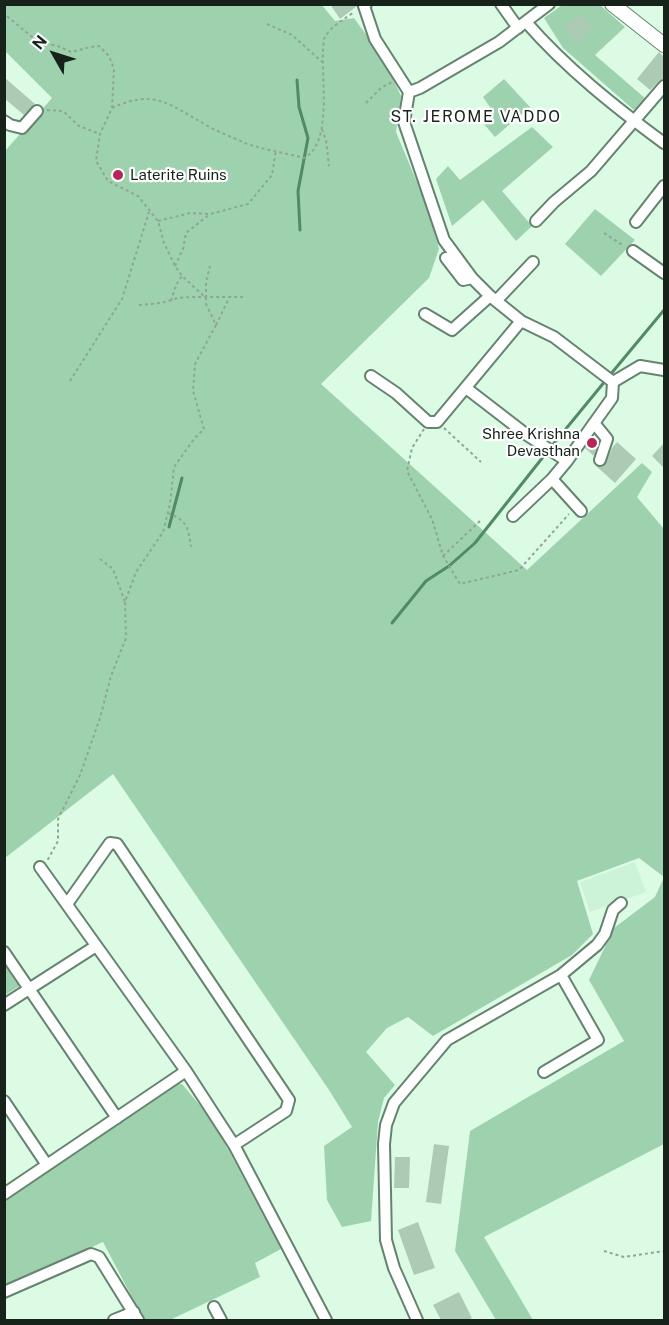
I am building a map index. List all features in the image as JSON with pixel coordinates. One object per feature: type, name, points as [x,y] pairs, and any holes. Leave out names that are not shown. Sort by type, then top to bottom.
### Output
[{"type":"main road","points":[[616,5],[664,45]]},
{"type":"street","points":[[501,4],[551,51],[633,121],[664,143]]},
{"type":"street","points":[[409,92],[470,59],[522,25],[549,4]]},
{"type":"street","points":[[364,5],[375,39],[409,92],[404,122],[444,240],[472,278],[493,298],[522,321],[554,337],[613,382]]},
{"type":"street","points":[[536,221],[554,202],[591,171],[664,86]]},
{"type":"street","points":[[4,121],[22,128],[37,111]]},
{"type":"street","points":[[636,222],[664,186]]},
{"type":"street","points":[[633,251],[664,273]]},
{"type":"street","points":[[446,258],[463,280],[472,278]]},
{"type":"street","points":[[425,314],[453,330],[533,262]]},
{"type":"street","points":[[371,375],[433,422],[466,388],[522,321]]},
{"type":"street","points":[[613,382],[640,366],[664,370]]},
{"type":"street","points":[[513,516],[552,479],[567,461],[612,398],[613,382]]},
{"type":"street","points":[[466,388],[527,435],[567,461]]},
{"type":"street","points":[[594,423],[608,439],[600,460]]},
{"type":"street","points":[[552,479],[578,508]]},
{"type":"street","points":[[67,904],[110,843],[117,844],[289,1100],[286,1111],[234,1144]]},
{"type":"street","points":[[40,867],[186,1071],[234,1144],[326,1320]]},
{"type":"street","points":[[417,1320],[394,1268],[386,1240],[384,1144],[386,1125],[394,1103],[447,1040],[561,975],[597,945],[605,933],[613,910],[621,903]]},
{"type":"street","points":[[4,1005],[96,946]]},
{"type":"street","points":[[4,952],[117,1118]]},
{"type":"street","points":[[544,1072],[598,1040],[561,975]]},
{"type":"street","points":[[4,1194],[186,1071]]},
{"type":"street","points":[[4,1101],[47,1165]]},
{"type":"street","points":[[4,1292],[91,1254],[99,1257],[136,1316],[114,1320]]},
{"type":"street","points":[[214,1308],[221,1320]]},
{"type":"path","points":[[112,108],[132,99],[161,100],[207,126],[248,144],[304,158],[311,154],[320,137],[324,38],[333,28],[364,5]]},
{"type":"path","points":[[4,11],[38,42],[58,46],[71,52],[99,46],[109,56],[114,69],[112,108],[100,134],[96,161],[108,181],[138,196],[158,221],[164,243],[175,266],[182,276],[206,298]]},
{"type":"path","points":[[267,24],[292,35],[322,62]]},
{"type":"path","points":[[366,104],[381,88],[399,78]]},
{"type":"path","points":[[37,111],[63,111],[79,126],[100,134]]},
{"type":"path","points":[[321,126],[326,140],[329,166]]},
{"type":"path","points":[[158,221],[190,213],[210,214],[248,204],[272,175],[276,150]]},
{"type":"path","points":[[70,381],[122,299],[150,211]]},
{"type":"path","points":[[175,266],[183,249],[186,233],[210,214]]},
{"type":"path","points":[[604,233],[633,251]]},
{"type":"path","points":[[210,266],[206,282],[206,304],[216,325]]},
{"type":"path","points":[[171,301],[176,285],[182,276]]},
{"type":"path","points":[[140,304],[171,301],[178,298],[243,297]]},
{"type":"path","points":[[125,602],[136,572],[163,532],[174,467],[204,429],[193,391],[195,364],[229,298]]},
{"type":"path","points":[[481,462],[433,422],[412,448],[407,471],[432,519],[443,556],[460,584],[519,570],[578,508]]},
{"type":"path","points":[[168,513],[178,517],[188,527],[191,547]]},
{"type":"path","points":[[443,556],[481,520]]},
{"type":"path","points":[[40,867],[50,857],[58,841],[58,819],[80,775],[111,676],[126,638],[125,602],[113,569],[100,559]]},
{"type":"path","points":[[604,1251],[624,1257],[664,1251]]},
{"type":"shaded area","points":[[321,4],[335,21],[354,18],[383,58],[401,96],[396,132],[428,209],[439,249],[429,278],[321,384],[527,570],[642,463],[652,472],[637,497],[664,529],[664,877],[639,858],[577,881],[593,934],[572,955],[433,1036],[408,1017],[387,1028],[366,1052],[395,1085],[384,1098],[378,1122],[371,1221],[342,1227],[327,1200],[324,1146],[352,1127],[113,774],[5,858],[5,151],[52,98],[5,51],[5,5]]},
{"type":"shaded area","points":[[562,5],[600,5],[625,27],[595,55],[646,99],[634,110],[563,48],[544,18]]},
{"type":"shaded area","points":[[504,79],[530,107],[495,137],[483,123],[494,113],[483,97]]},
{"type":"shaded area","points":[[532,127],[553,147],[502,191],[532,226],[516,241],[483,200],[452,226],[436,179],[448,166],[460,180]]},
{"type":"shaded area","points":[[595,209],[635,240],[601,276],[565,244]]},
{"type":"shaded area","points":[[635,862],[646,892],[590,912],[580,882]]},
{"type":"shaded area","points":[[664,877],[664,1144],[484,1237],[533,1320],[496,1320],[455,1251],[470,1131],[624,1041],[589,980],[614,928],[655,897]]},
{"type":"shaded area","points":[[4,959],[21,985],[5,995],[4,995]]},
{"type":"shaded area","points":[[175,1083],[182,1084],[213,1121],[281,1249],[255,1263],[260,1277],[170,1320],[144,1320],[103,1242],[5,1287],[4,1200]]},
{"type":"building","points":[[330,4],[357,4],[357,6],[340,19]]},
{"type":"building","points":[[581,14],[592,27],[577,43],[564,27]]},
{"type":"building","points":[[659,52],[664,57],[664,79],[650,90],[637,79]]},
{"type":"building","points":[[4,77],[35,104],[24,115],[4,98]]},
{"type":"building","name":"Shree Krishna Devasthan","points":[[591,440],[597,445],[594,456],[585,448]]},
{"type":"building","points":[[617,442],[636,459],[615,483],[596,466],[605,465]]},
{"type":"building","points":[[664,443],[664,468],[652,456]]},
{"type":"building","points":[[434,1144],[449,1146],[441,1204],[426,1202]]},
{"type":"building","points":[[395,1157],[410,1157],[409,1188],[394,1188]]},
{"type":"building","points":[[418,1222],[435,1268],[414,1275],[398,1230]]},
{"type":"building","points":[[459,1292],[472,1318],[441,1320],[433,1305]]},
{"type":"waterway","points":[[297,80],[299,107],[308,138],[298,191],[300,230]]},
{"type":"waterway","points":[[610,375],[664,310]]},
{"type":"waterway","points":[[551,447],[606,380]]},
{"type":"waterway","points":[[392,623],[426,581],[449,566],[475,543],[547,452]]},
{"type":"waterway","points":[[169,527],[182,478]]},
{"type":"place","name":"Laterite Ruins","points":[[118,175]]},
{"type":"place","name":"Shree Krishna Devasthan","points":[[592,443]]},
{"type":"district","name":"ST. JEROME VADDO","points":[[476,117]]}]
